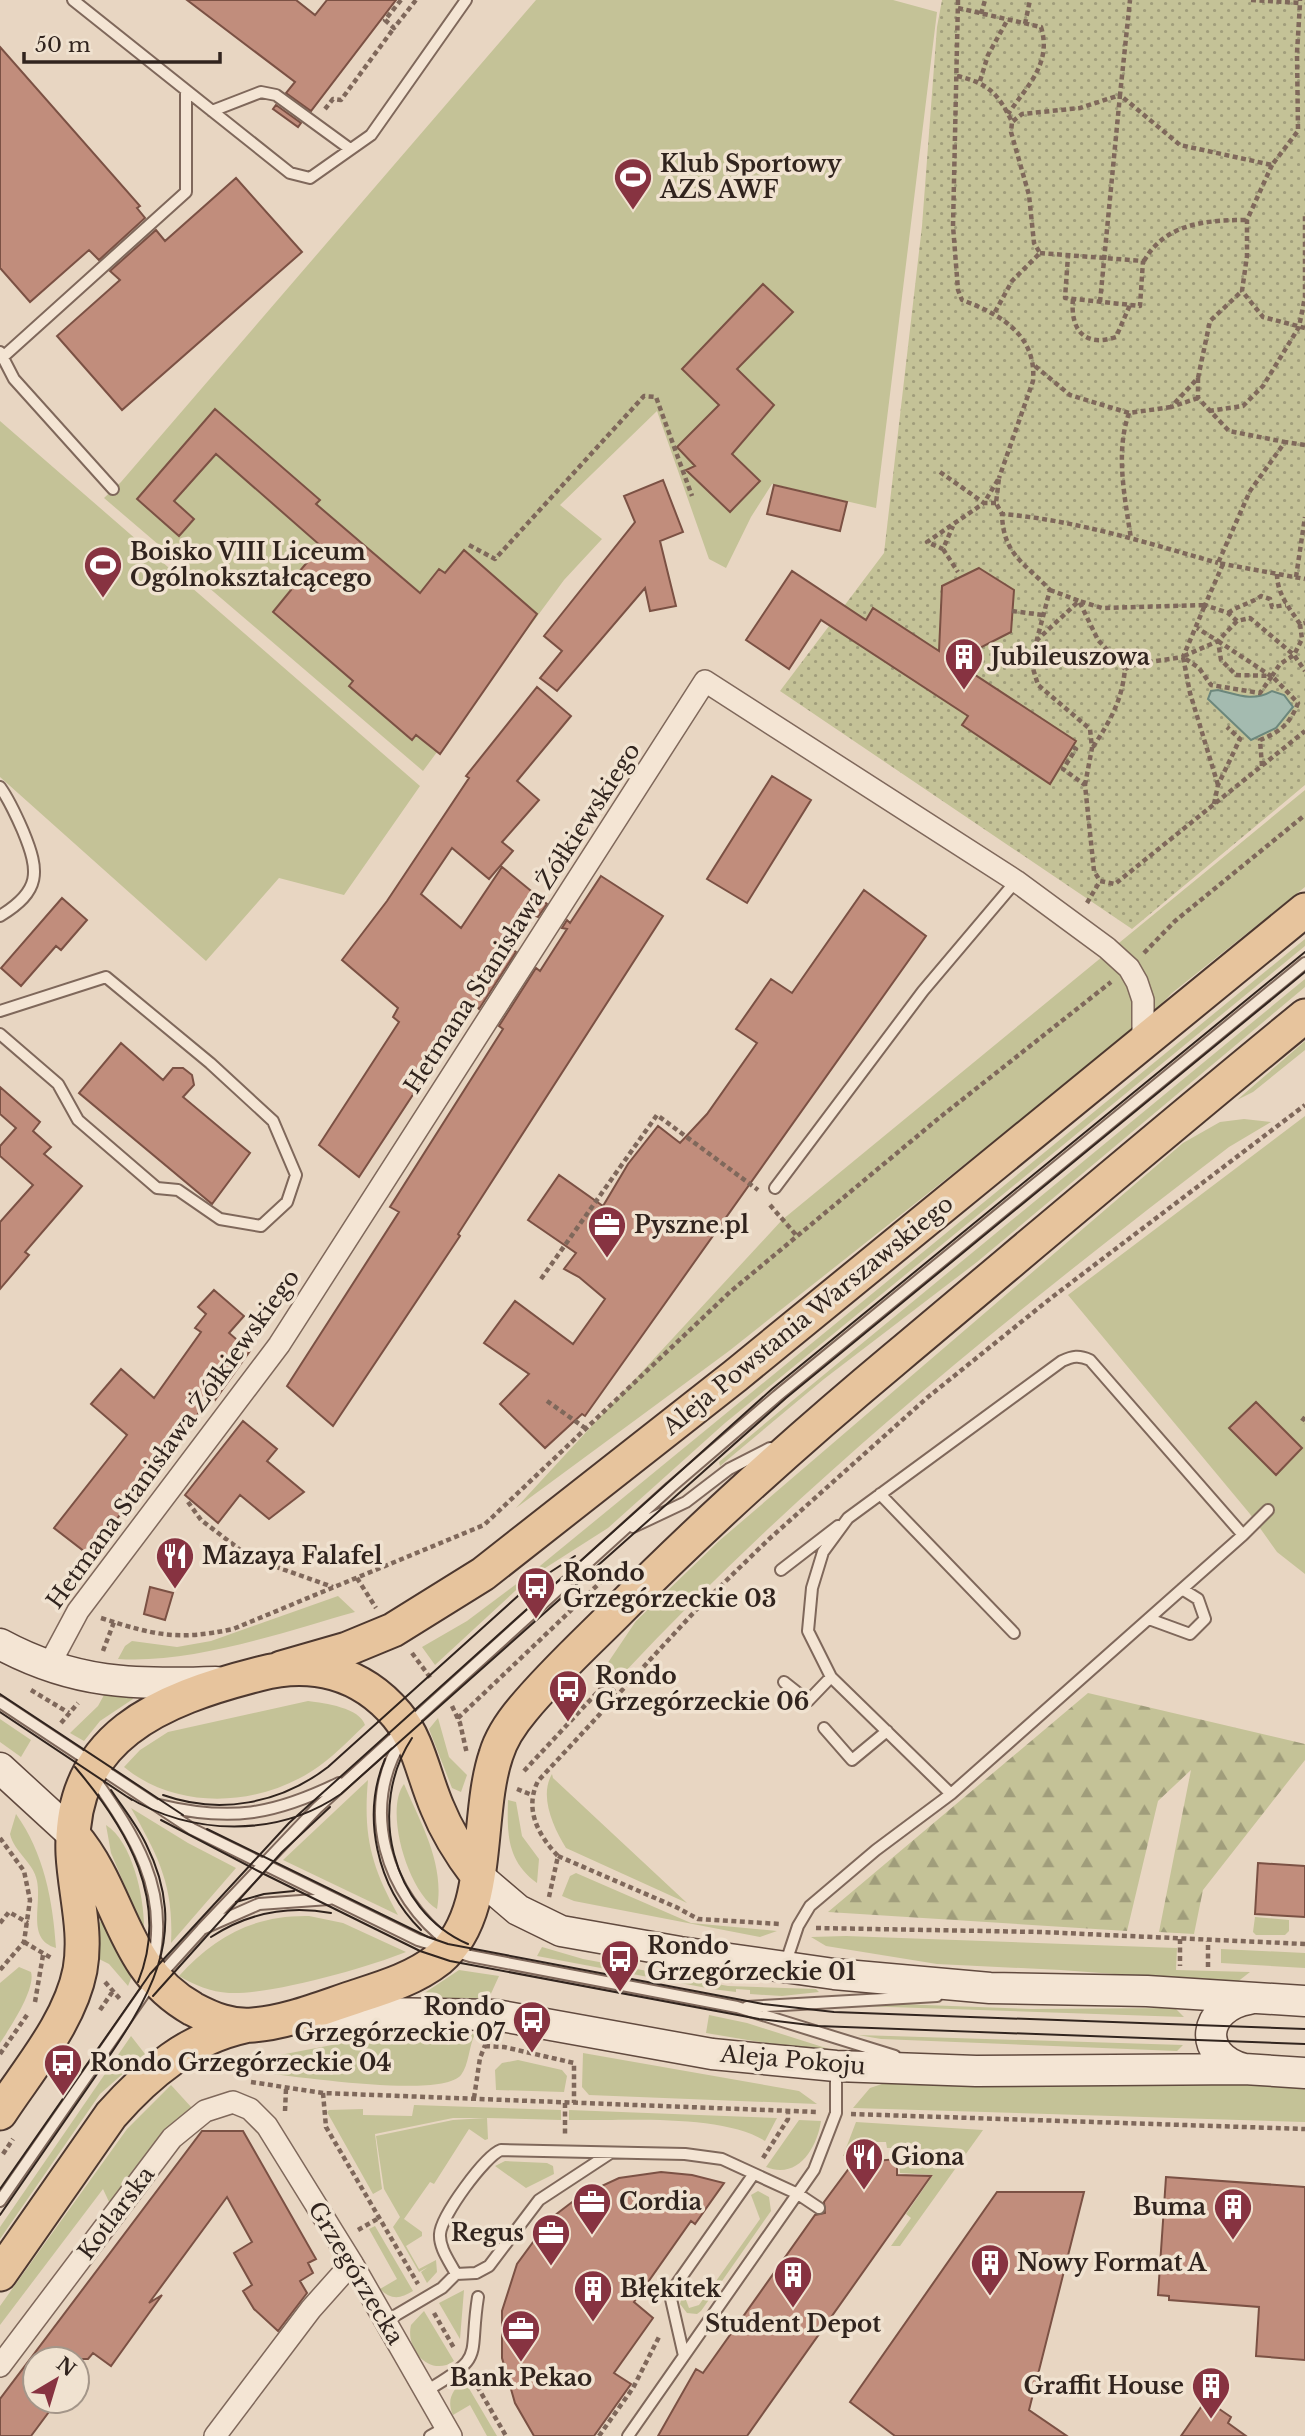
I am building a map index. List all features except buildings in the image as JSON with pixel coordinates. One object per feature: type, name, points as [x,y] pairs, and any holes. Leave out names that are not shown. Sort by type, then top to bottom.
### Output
[{"type":"main road","name":"Aleja Powstania Warszawskiego","points":[[281,1668],[393,1630],[483,1574],[603,1477],[735,1377],[1305,910]]},
{"type":"main road","points":[[0,2274],[111,2115],[130,2093],[168,2061],[200,2041],[226,2031],[284,2019],[408,1978],[457,1951],[477,1875],[487,1793],[496,1755],[522,1711],[695,1533],[815,1425],[1305,1016]]},
{"type":"main road","points":[[0,1644],[48,1667],[79,1676],[131,1683],[238,1679]]},
{"type":"main road","points":[[0,2113],[57,2024],[76,1984],[82,1946],[74,1835],[86,1763],[116,1736],[142,1718],[176,1701],[238,1679],[281,1668],[306,1667],[349,1677],[380,1699],[407,1729],[450,1836],[477,1875],[518,1910],[561,1931],[785,1967],[990,1988],[1147,1991],[1305,2001]]},
{"type":"main road","points":[[0,1768],[74,1835],[98,1868],[150,1983],[211,2018],[251,2025]]},
{"type":"main road","points":[[1244,2069],[1218,2055],[1211,2034],[1215,2020],[1223,2010],[1237,2001],[1250,1998]]},
{"type":"main road","name":"Aleja Pokoju","points":[[284,2019],[381,2013],[482,2014],[712,2054],[836,2066],[976,2071],[1244,2069],[1305,2073]]},
{"type":"street","name":"Hetmana Stanisława Żółkiewskiego","points":[[48,1667],[78,1611],[279,1345],[705,681],[1016,881],[1107,948],[1129,968],[1143,1000],[1143,1044]]},
{"type":"street","name":"Kotlarska","points":[[0,2366],[177,2133],[198,2115],[221,2103],[239,2103],[256,2113]]},
{"type":"street","name":"Grzegórzecka","points":[[256,2113],[285,2154],[386,2321],[426,2391],[442,2433]]},
{"type":"street","points":[[215,2436],[311,2309],[352,2263]]},
{"type":"lane","points":[[73,0],[290,173],[310,178],[371,135],[466,0]]},
{"type":"lane","points":[[113,489],[14,379],[2,354],[186,192],[186,90]]},
{"type":"lane","points":[[212,111],[261,92],[276,95],[351,149]]},
{"type":"lane","points":[[0,788],[9,799],[35,860],[34,880],[28,895],[0,916]]},
{"type":"lane","points":[[775,1188],[923,991],[1016,881]]},
{"type":"lane","points":[[0,2201],[150,1983],[261,1863],[435,1701],[777,1396],[1305,963]]},
{"type":"lane","points":[[0,1011],[106,977],[210,1063],[273,1121],[296,1175],[287,1202],[261,1226],[220,1219],[178,1191],[158,1188],[78,1120],[58,1084],[0,1034]]},
{"type":"lane","points":[[781,1570],[1062,1361],[1075,1356],[1090,1360],[1243,1535]]},
{"type":"lane","points":[[624,1531],[686,1502],[729,1469],[815,1425]]},
{"type":"lane","points":[[880,1494],[1014,1633]]},
{"type":"lane","points":[[785,1967],[798,1926],[810,1906],[876,1850],[951,1794],[1268,1510]]},
{"type":"lane","points":[[848,1518],[823,1552],[812,1588],[808,1631],[831,1678],[951,1794]]},
{"type":"lane","points":[[1149,1619],[1190,1634],[1205,1619],[1198,1599],[1182,1589]]},
{"type":"lane","points":[[784,1682],[808,1701],[831,1678]]},
{"type":"lane","points":[[0,1702],[86,1763],[192,1829],[418,1940],[457,1951],[737,2007],[882,2053],[976,2071]]},
{"type":"lane","points":[[824,1728],[852,1760],[887,1731]]},
{"type":"lane","points":[[407,1729],[384,1786],[381,1820],[385,1850],[392,1873],[408,1902],[429,1926],[457,1951]]},
{"type":"lane","points":[[86,1763],[136,1841],[150,1873],[156,1902],[157,1932],[150,1983]]},
{"type":"lane","points":[[151,1803],[214,1815],[255,1814],[303,1800],[354,1775]]},
{"type":"lane","points":[[202,1929],[259,1905],[332,1899]]},
{"type":"lane","points":[[737,2007],[939,1996],[990,1988]]},
{"type":"lane","points":[[628,2436],[819,2161],[836,2113],[836,2066]]},
{"type":"lane","points":[[456,2274],[441,2245],[440,2230],[489,2156],[505,2150],[713,2157],[731,2161],[753,2175],[798,2194],[818,2208]]},
{"type":"lane","points":[[386,2321],[425,2298],[456,2274],[476,2273],[489,2266],[539,2200],[609,2154]]},
{"type":"lane","points":[[684,2356],[671,2299],[673,2289],[753,2175]]},
{"type":"lane","points":[[426,2391],[465,2366],[474,2349],[478,2297]]},
{"type":"path","points":[[394,28],[385,20],[401,0]]},
{"type":"path","points":[[314,123],[333,99],[341,100],[415,0]]},
{"type":"path","points":[[958,0],[953,236],[958,290],[962,300],[995,312],[1022,338],[1034,366],[1033,381],[999,478],[984,503],[927,542],[943,549],[958,572]]},
{"type":"path","points":[[981,13],[985,0]]},
{"type":"path","points":[[1025,24],[1030,0]]},
{"type":"path","points":[[1100,302],[1130,0]]},
{"type":"path","points":[[1251,0],[1300,1],[1297,53],[1298,131],[1272,165],[1247,220],[1247,256],[1242,291],[1210,321],[1198,378],[1198,398],[1229,431],[1305,445]]},
{"type":"path","points":[[958,8],[1041,27],[1046,45],[1042,63],[1008,114]]},
{"type":"path","points":[[980,81],[988,55],[1009,18]]},
{"type":"path","points":[[1297,53],[1305,47]]},
{"type":"path","points":[[957,76],[980,81],[1002,103],[1012,122],[1011,132],[1030,195],[1034,243],[1040,253]]},
{"type":"path","points":[[1012,122],[1022,114],[1080,108],[1120,95]]},
{"type":"path","points":[[1120,95],[1180,145],[1272,165]]},
{"type":"path","points":[[1298,131],[1305,132]]},
{"type":"path","points":[[1209,411],[1243,406],[1263,386],[1302,327],[1305,297],[1305,215]]},
{"type":"path","points":[[1068,256],[1065,298],[1140,306],[1143,261],[1151,249],[1180,228],[1209,220],[1247,220]]},
{"type":"path","points":[[995,312],[1012,281],[1040,253]]},
{"type":"path","points":[[1040,253],[1143,261]]},
{"type":"path","points":[[1242,291],[1263,317],[1302,327]]},
{"type":"path","points":[[1073,299],[1071,315],[1077,329],[1097,345],[1116,337],[1130,305]]},
{"type":"path","points":[[1034,366],[1070,395],[1129,413],[1171,407],[1198,398]]},
{"type":"path","points":[[1171,407],[1198,378]]},
{"type":"path","points":[[469,545],[495,559],[644,396],[656,397],[691,496]]},
{"type":"path","points":[[1129,413],[1125,426],[1122,474],[1131,539]]},
{"type":"path","points":[[1217,785],[1190,693],[1183,657],[1197,628],[1250,491],[1285,442]]},
{"type":"path","points":[[940,471],[984,503],[996,503]]},
{"type":"path","points":[[999,478],[996,503],[1002,514],[1002,536],[1015,556],[1050,590],[1102,608],[1205,606],[1228,613],[1237,621]]},
{"type":"path","points":[[1002,514],[1024,516],[1131,539],[1220,563],[1305,579]]},
{"type":"path","points":[[1296,578],[1305,516]]},
{"type":"path","points":[[943,549],[953,526]]},
{"type":"path","points":[[1183,657],[1199,668],[1211,685],[1260,693],[1280,664],[1294,655],[1302,639],[1303,624],[1286,605],[1277,584],[1277,574]]},
{"type":"path","points":[[1050,590],[1031,662],[1038,685],[1090,729],[1092,748],[1085,785],[1094,871],[1100,881],[1115,884],[1305,731]]},
{"type":"path","points":[[1228,613],[1236,607],[1247,606],[1261,596],[1270,599],[1272,607],[1286,605]]},
{"type":"path","points":[[1035,641],[1079,601]]},
{"type":"path","points":[[1079,601],[1098,640],[1125,669],[1123,694],[1092,748]]},
{"type":"path","points":[[1013,611],[1043,615]]},
{"type":"path","points":[[1125,669],[1136,664],[1183,657],[1218,641],[1237,621],[1250,618],[1294,655],[1305,671]]},
{"type":"path","points":[[1197,628],[1272,676],[1298,703],[1291,720],[1277,733],[1259,740],[1262,767]]},
{"type":"path","points":[[1218,641],[1221,660],[1236,675],[1272,676]]},
{"type":"path","points":[[1214,804],[1217,785],[1240,739],[1227,727]]},
{"type":"path","points":[[1073,747],[1076,749],[1063,769],[1085,785]]},
{"type":"path","points":[[100,1656],[114,1622],[151,1633],[190,1637],[233,1629],[484,1525],[510,1504],[585,1428],[730,1292],[939,1118],[1129,968],[1175,921],[1305,815]]},
{"type":"path","points":[[1087,903],[1100,881]]},
{"type":"path","points":[[785,1924],[693,1918],[676,1906],[558,1856],[545,1842],[536,1824],[531,1802],[535,1788],[548,1767],[768,1540],[928,1397],[1062,1290],[1305,1105]]},
{"type":"path","points":[[541,1279],[657,1115],[753,1184],[797,1236]]},
{"type":"path","points":[[547,1401],[585,1428]]},
{"type":"path","points":[[1305,1417],[1302,1421],[1305,1423]]},
{"type":"path","points":[[171,1489],[222,1539],[251,1558],[334,1588]]},
{"type":"path","points":[[458,1718],[617,1567]]},
{"type":"path","points":[[357,1578],[376,1607]]},
{"type":"path","points":[[410,1652],[425,1672]]},
{"type":"path","points":[[515,1789],[526,1769],[606,1683],[617,1694]]},
{"type":"path","points":[[59,1726],[79,1702]]},
{"type":"path","points":[[451,1705],[458,1718],[463,1745],[472,1759]]},
{"type":"path","points":[[0,1838],[28,1879],[28,1923],[24,1942],[0,1970]]},
{"type":"path","points":[[551,1891],[558,1856]]},
{"type":"path","points":[[0,1923],[9,1912],[28,1923]]},
{"type":"path","points":[[810,1927],[1041,1932],[1305,1944]]},
{"type":"path","points":[[1180,1939],[1179,1966],[1189,1966]]},
{"type":"path","points":[[1208,1941],[1208,1967]]},
{"type":"path","points":[[24,1942],[56,1961]]},
{"type":"path","points":[[0,2054],[35,2005],[43,1955]]},
{"type":"path","points":[[1198,1966],[1222,1967]]},
{"type":"path","points":[[103,2006],[113,1991]]},
{"type":"path","points":[[474,2098],[489,2035]]},
{"type":"path","points":[[485,2046],[504,2047],[574,2063],[574,2103]]},
{"type":"path","points":[[245,2081],[323,2093],[1305,2129]]},
{"type":"path","points":[[323,2093],[326,2127],[506,2436]]},
{"type":"path","points":[[565,2103],[565,2152]]},
{"type":"path","points":[[366,2225],[379,2218]]},
{"type":"green space","name":"Klub Sportowy AZS AWF","points":[[536,0],[893,0],[937,12],[876,508],[772,484],[751,517],[726,568],[709,559],[657,411],[560,505],[602,539],[564,580],[423,771],[104,498],[121,482]]},
{"type":"green space","points":[[942,0],[1305,0],[1305,785],[1132,929],[780,691],[884,553],[922,226],[937,27]]},
{"type":"green space","name":"Boisko VIII Liceum Ogólnokształcącego","points":[[0,421],[420,786],[344,895],[279,878],[206,961],[0,777]]},
{"type":"green space","points":[[1305,790],[1305,887],[1172,993],[1144,1022],[729,1351],[516,1508],[782,1220]]},
{"type":"green space","points":[[1305,939],[1305,946],[725,1423],[608,1528],[528,1579],[435,1665],[422,1647],[467,1621],[535,1570]]},
{"type":"green space","points":[[1305,979],[1305,987],[977,1262],[824,1379],[720,1466],[719,1462],[792,1401]]},
{"type":"green space","points":[[1305,1041],[1305,1050],[1253,1092],[1237,1100]]},
{"type":"green space","points":[[1305,1116],[1305,1574],[1277,1552],[1250,1514],[1068,1295]]},
{"type":"green space","points":[[1244,1119],[1271,1122],[1229,1147],[1149,1208],[915,1398],[765,1532],[692,1602],[622,1675],[615,1678],[603,1670],[636,1621],[719,1541],[1183,1143],[1220,1122]]},
{"type":"green space","points":[[338,1596],[355,1612],[207,1652],[176,1657],[118,1659],[125,1646],[132,1641],[177,1647],[211,1641]]},
{"type":"green space","points":[[1088,1693],[1305,1744],[1305,1760],[1203,1890],[1194,1934],[1159,1932],[1191,1770],[1158,1801],[1127,1931],[828,1912]]},
{"type":"green space","points":[[104,1695],[131,1695],[133,1699],[100,1721],[84,1741],[70,1733],[98,1706]]},
{"type":"green space","points":[[308,1701],[349,1710],[362,1719],[365,1725],[312,1771],[266,1792],[216,1799],[192,1797],[167,1791],[124,1767],[140,1750],[168,1732]]},
{"type":"green space","points":[[438,1718],[449,1757],[467,1775],[461,1792],[452,1788],[429,1729]]},
{"type":"green space","points":[[0,1719],[31,1740],[21,1757],[0,1742]]},
{"type":"green space","points":[[552,1774],[553,1778],[687,1903],[566,1848],[556,1831],[547,1802],[548,1783]]},
{"type":"green space","points":[[368,1780],[367,1818],[371,1850],[381,1881],[398,1915],[283,1860]]},
{"type":"green space","points":[[404,1784],[435,1860],[439,1892],[437,1909],[426,1900],[417,1886],[402,1850],[397,1812],[398,1796]]},
{"type":"green space","points":[[508,1800],[516,1802],[522,1836],[539,1859],[537,1883],[527,1875],[514,1856],[509,1835]]},
{"type":"green space","points":[[131,1808],[188,1843],[236,1868],[171,1943],[167,1887],[149,1841]]},
{"type":"green space","points":[[16,1814],[40,1861],[49,1895],[56,1948],[47,1944],[38,1929],[37,1881],[10,1834]]},
{"type":"green space","points":[[106,1825],[123,1844],[136,1873],[144,1931],[111,1853]]},
{"type":"green space","points":[[576,1873],[691,1923],[777,1931],[760,1937],[574,1901],[562,1896],[570,1876]]},
{"type":"green space","points":[[309,1916],[343,1923],[406,1952],[318,1979],[269,1990],[229,1993],[216,1991],[179,1976],[207,1950],[237,1931],[271,1919]]},
{"type":"green space","points":[[1255,1917],[1289,1920],[1289,1931],[1285,1935],[1256,1935],[1253,1932]]},
{"type":"green space","points":[[102,1920],[132,1976],[128,1986],[109,1964],[99,1959],[98,1924]]},
{"type":"green space","points":[[811,1937],[1177,1948],[1176,1970],[1250,1972],[1236,1983],[937,1964],[826,1946]]},
{"type":"green space","points":[[542,1947],[583,1959],[728,1986],[816,1989],[819,1992],[782,1996],[750,1994],[750,1990],[736,1989],[736,1992],[712,1989],[537,1956]]},
{"type":"green space","points":[[1221,1949],[1305,1953],[1305,1968],[1221,1963]]},
{"type":"green space","points":[[19,1967],[31,1972],[30,1988],[0,2043],[0,1983]]},
{"type":"green space","points":[[459,1970],[499,1976],[489,1998],[422,1998],[423,1994]]},
{"type":"green space","points":[[899,2004],[1031,2009],[1175,2008],[1184,2017],[860,2006]]},
{"type":"green space","points":[[709,2015],[747,2023],[829,2049],[796,2048],[706,2033]]},
{"type":"green space","points":[[432,2030],[475,2034],[464,2071],[446,2083],[420,2086],[386,2085],[225,2069],[198,2074],[197,2071],[389,2034]]},
{"type":"green space","points":[[858,2035],[1183,2045],[1177,2051],[881,2039]]},
{"type":"green space","points":[[131,2036],[145,2054],[100,2094],[0,2239],[0,2227]]},
{"type":"green space","points":[[583,2053],[799,2091],[817,2104],[589,2095],[582,2087]]},
{"type":"green space","points":[[518,2060],[562,2070],[567,2076],[564,2092],[496,2090],[495,2070],[502,2063]]},
{"type":"green space","points":[[888,2082],[1207,2083],[1305,2087],[1305,2122],[853,2108],[870,2088]]},
{"type":"green space","points":[[171,2085],[192,2108],[170,2126],[110,2204],[103,2189],[0,2325],[0,2306],[127,2129]]},
{"type":"green space","points":[[414,2105],[561,2110],[561,2120],[487,2118],[488,2139],[485,2140],[469,2129],[434,2184],[430,2182],[404,2219],[422,2232],[422,2236],[406,2246],[419,2269],[436,2260],[437,2272],[427,2283],[421,2272],[428,2267],[419,2272],[393,2227],[400,2217],[384,2189],[376,2136],[453,2120],[486,2118],[453,2118],[375,2134],[382,2189],[373,2194],[327,2112],[363,2109],[363,2115],[412,2116]]},
{"type":"green space","points":[[569,2110],[777,2118],[765,2141],[746,2132],[698,2122],[569,2120]]},
{"type":"green space","points":[[799,2120],[821,2121],[810,2151],[804,2159],[788,2169],[766,2167]]},
{"type":"green space","points":[[856,2122],[983,2130],[900,2246],[891,2246],[911,2218],[906,2214],[933,2175],[900,2173],[899,2159],[944,2160],[945,2154],[921,2149],[921,2144],[905,2144],[905,2150],[897,2150],[887,2148],[886,2142],[871,2142],[871,2148],[860,2149],[860,2156],[843,2156]]},
{"type":"green space","points":[[505,2161],[547,2163],[553,2166],[554,2174],[526,2188],[495,2166]]},
{"type":"green space","points":[[758,2191],[769,2197],[771,2211],[701,2311],[697,2314],[687,2313],[680,2304],[683,2292],[689,2308],[699,2305],[760,2219],[751,2195]]},
{"type":"green space","points":[[375,2226],[413,2291],[408,2294],[392,2297],[380,2289],[397,2279],[369,2229]]},
{"type":"green space","points":[[464,2290],[460,2339],[439,2303]]},
{"type":"green space","points":[[424,2311],[454,2361],[436,2366],[421,2358],[416,2351],[410,2334],[411,2325]]},
{"type":"green space","points":[[464,2380],[497,2436],[487,2436],[470,2405],[453,2415],[450,2404],[452,2395]]},
{"type":"shaded area","points":[[1211,691],[1252,697],[1272,691],[1284,695],[1293,707],[1276,728],[1251,740],[1208,699]]},
{"type":"tram line","points":[[0,2189],[150,1974],[289,1823],[772,1389],[1305,952]]},
{"type":"tram line","points":[[126,1796],[178,1819],[206,1825],[234,1826],[262,1825],[290,1818],[341,1794],[786,1398],[1305,972]]},
{"type":"tram line","points":[[163,1795],[184,1801],[227,1805],[269,1797],[309,1780],[328,1767],[529,1586],[575,1556]]},
{"type":"tram line","points":[[0,1694],[183,1815]]},
{"type":"tram line","points":[[0,1712],[132,1800]]},
{"type":"tram line","points":[[412,1738],[398,1765],[391,1794],[389,1824],[394,1854],[404,1882],[420,1907],[441,1928],[468,1944]]},
{"type":"tram line","points":[[385,1759],[374,1804],[378,1850],[393,1893],[421,1930]]},
{"type":"tram line","points":[[75,1767],[111,1815],[138,1867],[146,1895],[149,1923],[147,1952],[138,1982]]},
{"type":"tram line","points":[[0,2215],[116,2047],[133,2020],[158,1966],[164,1938],[165,1908],[159,1877],[146,1844],[111,1790]]},
{"type":"tram line","points":[[153,1996],[282,1852],[330,1807]]},
{"type":"tram line","points":[[161,1820],[420,1951],[450,1961],[759,2019],[818,2026],[1305,2044]]},
{"type":"tram line","points":[[207,1829],[428,1937],[448,1944],[763,2004],[834,2012],[1305,2029]]},
{"type":"tram line","points":[[236,1902],[264,1894],[294,1891]]},
{"type":"tram line","points":[[211,1937],[239,1922],[269,1913],[299,1910],[331,1913]]},
{"type":"place","name":"Klub Sportowy AZS AWF","points":[[633,211]]},
{"type":"place","name":"Boisko VIII Liceum Ogólnokształcącego","points":[[103,599]]},
{"type":"place","name":"Jubileuszowa","points":[[964,691]]},
{"type":"place","name":"Pyszne.pl","points":[[607,1259]]},
{"type":"place","name":"Mazaya Falafel","points":[[175,1590]]},
{"type":"place","name":"Rondo Grzegórzeckie 03","points":[[536,1620]]},
{"type":"place","name":"Rondo Grzegórzeckie 06","points":[[568,1723]]},
{"type":"place","name":"Rondo Grzegórzeckie 01","points":[[620,1993]]},
{"type":"place","name":"Rondo Grzegórzeckie 07","points":[[532,2054]]},
{"type":"place","name":"Rondo Grzegórzeckie 04","points":[[63,2097]]},
{"type":"place","name":"Giona","points":[[864,2191]]},
{"type":"place","name":"Cordia","points":[[592,2236]]},
{"type":"place","name":"Buma","points":[[1233,2241]]},
{"type":"place","name":"Regus","points":[[551,2267]]},
{"type":"place","name":"Nowy Format A","points":[[990,2297]]},
{"type":"place","name":"Student Depot","points":[[793,2309]]},
{"type":"place","name":"Błękitek","points":[[593,2323]]},
{"type":"place","name":"Bank Pekao","points":[[521,2363]]},
{"type":"place","name":"Graffit House","points":[[1211,2420]]}]
